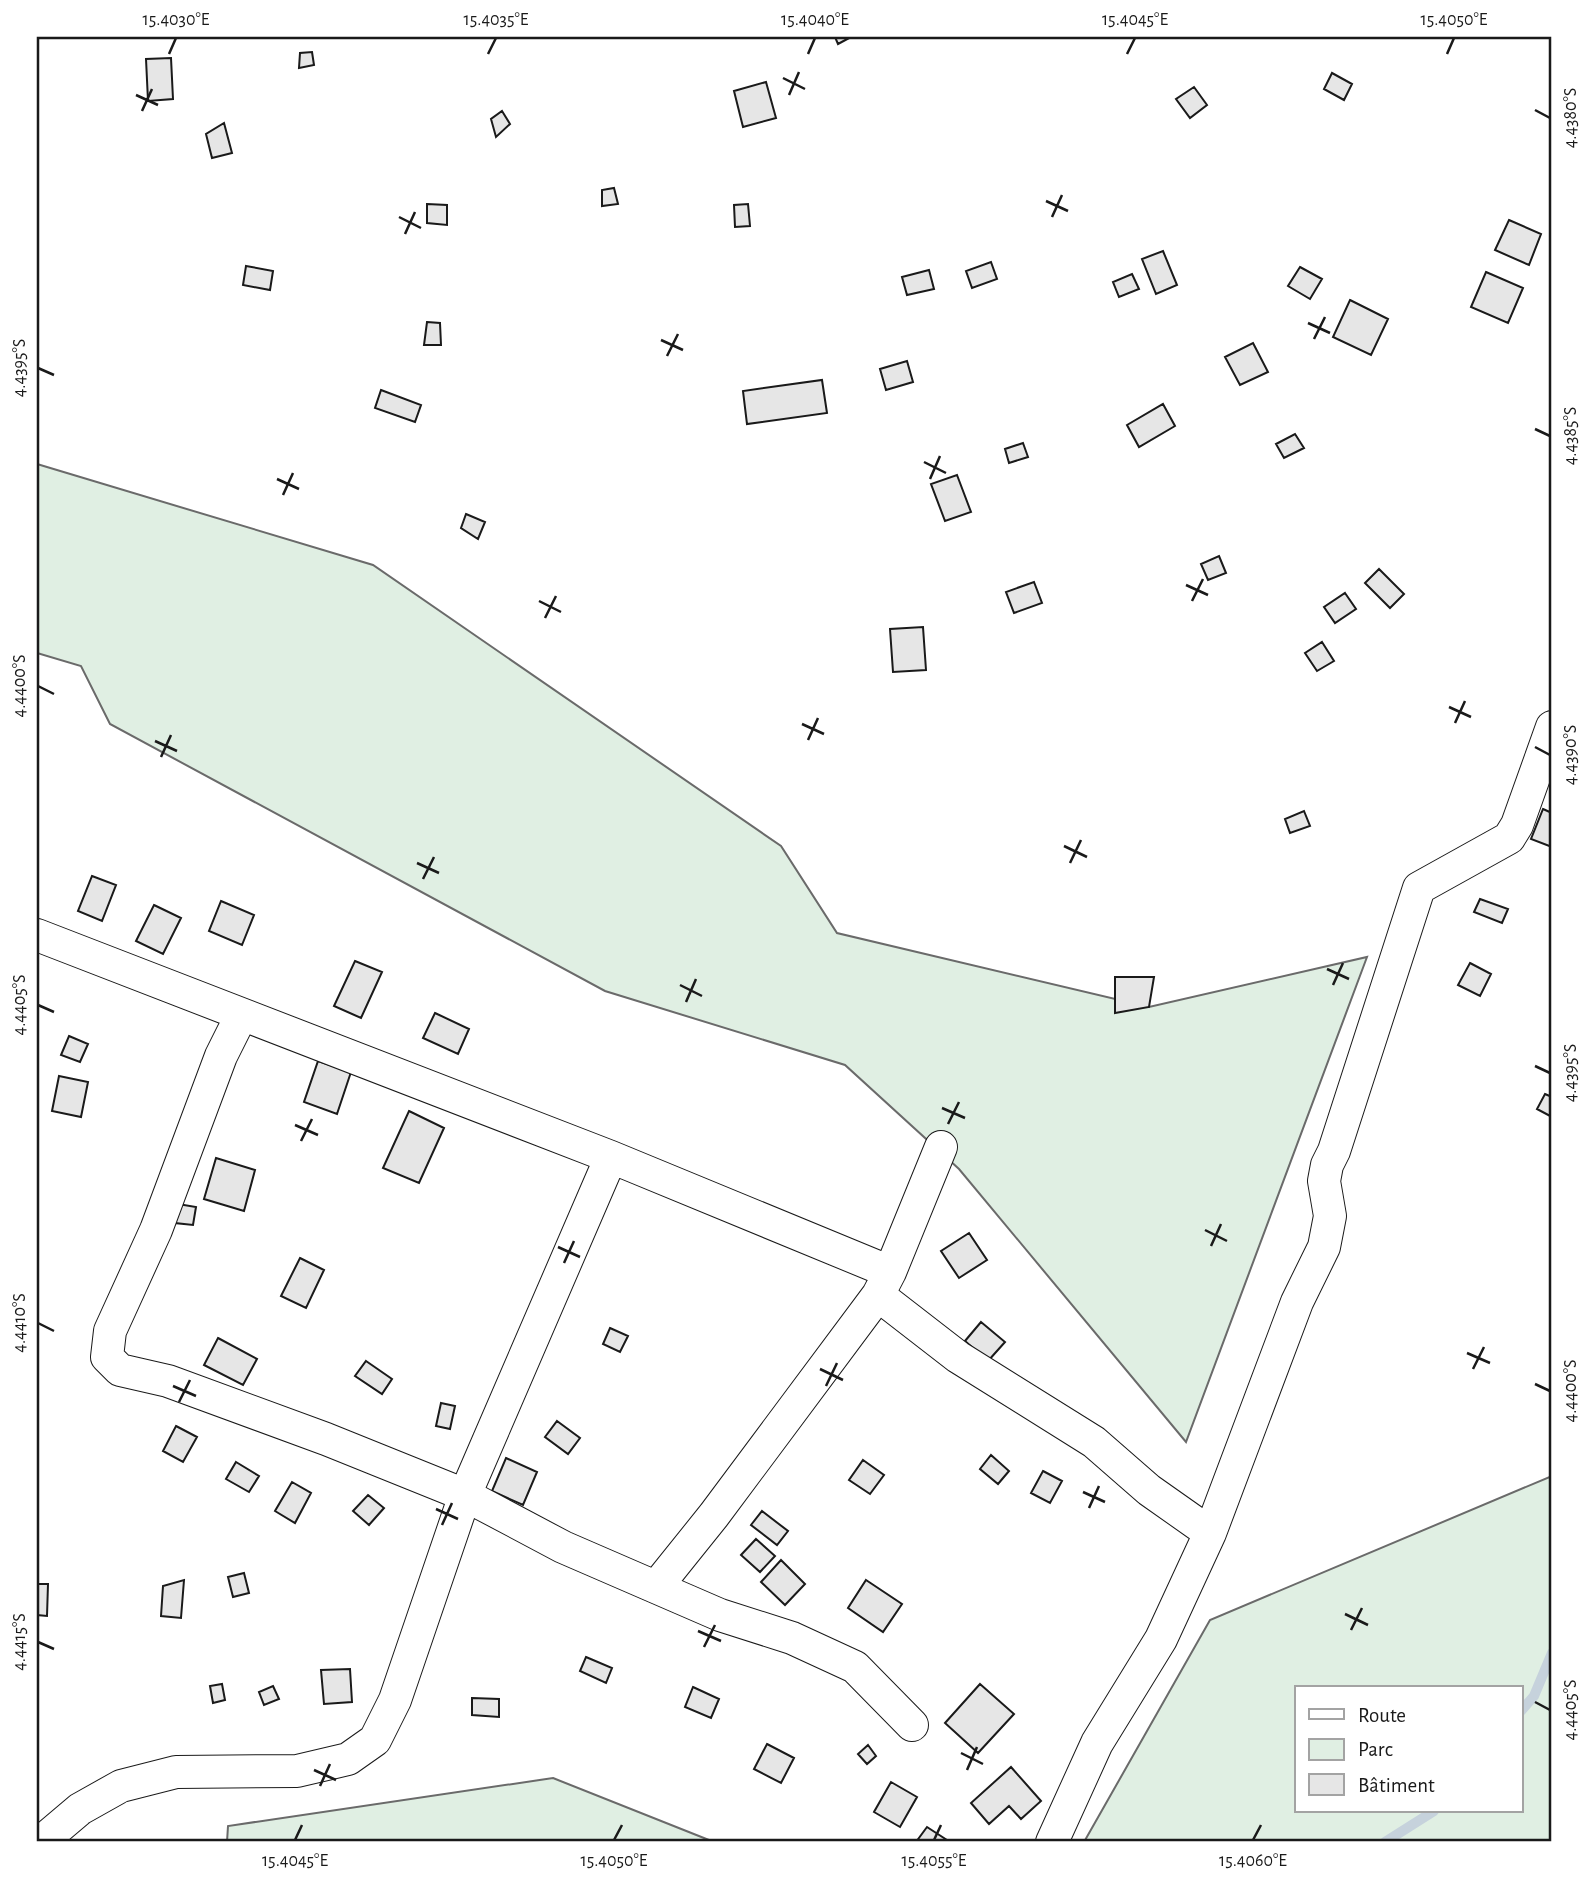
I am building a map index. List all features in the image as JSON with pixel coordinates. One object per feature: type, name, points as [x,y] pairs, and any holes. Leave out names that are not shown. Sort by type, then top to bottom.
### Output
[{"type":"street","points":[[1052,1842],[1097,1743],[1161,1639],[1210,1533],[1297,1302],[1324,1247],[1330,1216],[1324,1181],[1327,1165],[1419,888],[1509,838],[1517,825],[1552,727]]},
{"type":"street","points":[[37,935],[611,1157],[884,1283],[958,1357],[1094,1442],[1149,1490],[1210,1533]]},
{"type":"street","points":[[241,1016],[221,1056],[156,1230],[110,1331],[107,1357],[120,1370],[168,1381],[326,1439],[465,1495],[563,1547],[719,1615],[792,1638],[855,1668],[912,1725]]},
{"type":"street","points":[[657,1586],[713,1515],[884,1283],[941,1147]]},
{"type":"street","points":[[41,1842],[80,1809],[121,1786],[176,1772],[297,1771],[348,1759],[375,1740],[395,1700],[465,1495],[611,1157]]},
{"type":"green space","points":[[37,464],[373,565],[781,846],[837,933],[1149,1007],[1367,957],[1186,1442],[959,1169],[845,1065],[605,991],[110,724],[81,666],[37,653]]},
{"type":"green space","points":[[1552,1476],[1552,1842],[1084,1842],[1210,1620]]},
{"type":"green space","points":[[553,1778],[714,1842],[227,1842],[228,1826]]},
{"type":"building","points":[[835,37],[851,37],[838,44]]},
{"type":"building","points":[[312,52],[314,65],[299,68],[300,53]]},
{"type":"building","points":[[171,58],[173,99],[148,101],[146,59]]},
{"type":"building","points":[[1332,73],[1352,84],[1344,100],[1324,89]]},
{"type":"building","points":[[766,82],[776,118],[743,127],[734,91]]},
{"type":"building","points":[[1194,87],[1207,105],[1190,118],[1176,99]]},
{"type":"building","points":[[502,111],[510,124],[496,137],[491,119]]},
{"type":"building","points":[[224,123],[232,153],[212,158],[206,134]]},
{"type":"building","points":[[614,188],[618,204],[602,206],[602,190]]},
{"type":"building","points":[[427,204],[447,205],[447,225],[427,223]]},
{"type":"building","points":[[748,204],[750,226],[735,227],[734,205]]},
{"type":"building","points":[[1509,220],[1541,234],[1529,265],[1495,250]]},
{"type":"building","points":[[1163,251],[1177,285],[1156,294],[1142,259]]},
{"type":"building","points":[[991,262],[997,279],[972,288],[966,271]]},
{"type":"building","points":[[246,266],[273,271],[270,290],[243,285]]},
{"type":"building","points":[[1300,267],[1322,279],[1310,299],[1288,286]]},
{"type":"building","points":[[929,270],[934,289],[907,295],[902,277]]},
{"type":"building","points":[[1486,272],[1523,288],[1508,323],[1471,307]]},
{"type":"building","points":[[1132,274],[1139,289],[1119,297],[1113,282]]},
{"type":"building","points":[[1350,300],[1388,319],[1371,355],[1333,337]]},
{"type":"building","points":[[427,322],[440,323],[441,345],[424,345]]},
{"type":"building","points":[[1253,343],[1268,372],[1240,385],[1225,357]]},
{"type":"building","points":[[907,361],[913,382],[886,390],[880,369]]},
{"type":"building","points":[[822,380],[827,413],[747,424],[743,391]]},
{"type":"building","points":[[381,390],[421,405],[415,422],[375,408]]},
{"type":"building","points":[[1163,404],[1175,426],[1139,447],[1127,425]]},
{"type":"building","points":[[1295,434],[1304,448],[1284,458],[1276,444]]},
{"type":"building","points":[[1023,443],[1028,457],[1009,463],[1005,449]]},
{"type":"building","points":[[957,475],[971,512],[945,521],[931,484]]},
{"type":"building","points":[[466,514],[485,522],[478,539],[461,528]]},
{"type":"building","points":[[1219,556],[1226,573],[1208,580],[1201,564]]},
{"type":"building","points":[[1379,569],[1404,594],[1390,608],[1365,583]]},
{"type":"building","points":[[1034,582],[1042,603],[1014,613],[1006,592]]},
{"type":"building","points":[[1345,593],[1356,609],[1335,623],[1324,607]]},
{"type":"building","points":[[923,627],[926,670],[893,672],[890,629]]},
{"type":"building","points":[[1322,642],[1334,661],[1317,671],[1305,653]]},
{"type":"building","points":[[1543,809],[1552,813],[1552,847],[1531,839]]},
{"type":"building","points":[[1304,811],[1310,826],[1290,833],[1285,819]]},
{"type":"building","points":[[92,876],[116,885],[102,921],[78,911]]},
{"type":"building","points":[[1480,899],[1508,909],[1502,923],[1474,912]]},
{"type":"building","points":[[221,901],[254,915],[242,945],[209,931]]},
{"type":"building","points":[[154,905],[181,918],[163,954],[136,941]]},
{"type":"building","points":[[355,961],[382,972],[361,1018],[334,1006]]},
{"type":"building","points":[[1470,963],[1491,974],[1480,996],[1458,985]]},
{"type":"building","points":[[1115,977],[1154,977],[1149,1007],[1115,1013]]},
{"type":"building","points":[[435,1013],[469,1029],[458,1054],[423,1038]]},
{"type":"building","points":[[69,1036],[88,1044],[80,1062],[61,1055]]},
{"type":"building","points":[[318,1061],[351,1072],[337,1114],[304,1102]]},
{"type":"building","points":[[59,1076],[88,1082],[81,1117],[52,1111]]},
{"type":"building","points":[[1545,1094],[1552,1097],[1552,1117],[1537,1109]]},
{"type":"building","points":[[409,1111],[444,1128],[419,1183],[383,1168]]},
{"type":"building","points":[[216,1158],[255,1170],[244,1211],[204,1199]]},
{"type":"building","points":[[178,1204],[196,1207],[193,1225],[175,1223]]},
{"type":"building","points":[[969,1233],[987,1260],[959,1278],[941,1251]]},
{"type":"building","points":[[300,1258],[324,1270],[306,1308],[281,1296]]},
{"type":"building","points":[[981,1322],[1005,1342],[988,1361],[965,1341]]},
{"type":"building","points":[[610,1328],[628,1336],[620,1352],[603,1344]]},
{"type":"building","points":[[218,1338],[257,1359],[243,1385],[204,1365]]},
{"type":"building","points":[[366,1361],[392,1379],[382,1394],[355,1376]]},
{"type":"building","points":[[441,1403],[455,1406],[450,1429],[436,1426]]},
{"type":"building","points":[[557,1421],[580,1438],[568,1454],[545,1437]]},
{"type":"building","points":[[176,1426],[197,1437],[183,1462],[163,1451]]},
{"type":"building","points":[[991,1455],[1009,1471],[998,1484],[980,1469]]},
{"type":"building","points":[[506,1458],[537,1472],[523,1505],[492,1491]]},
{"type":"building","points":[[863,1460],[884,1475],[870,1494],[849,1480]]},
{"type":"building","points":[[236,1462],[259,1476],[249,1492],[226,1479]]},
{"type":"building","points":[[1043,1471],[1062,1481],[1050,1503],[1031,1493]]},
{"type":"building","points":[[292,1482],[311,1493],[295,1523],[275,1511]]},
{"type":"building","points":[[368,1495],[384,1508],[369,1525],[353,1511]]},
{"type":"building","points":[[762,1511],[788,1531],[777,1545],[751,1525]]},
{"type":"building","points":[[756,1539],[775,1556],[760,1572],[741,1555]]},
{"type":"building","points":[[781,1560],[805,1584],[785,1605],[761,1582]]},
{"type":"building","points":[[244,1573],[249,1593],[233,1597],[228,1577]]},
{"type":"building","points":[[184,1580],[181,1618],[161,1616],[163,1586]]},
{"type":"building","points":[[866,1580],[902,1604],[883,1632],[848,1608]]},
{"type":"building","points":[[37,1584],[48,1584],[47,1616],[37,1615]]},
{"type":"building","points":[[586,1657],[612,1668],[606,1683],[580,1671]]},
{"type":"building","points":[[350,1669],[352,1702],[324,1704],[321,1670]]},
{"type":"building","points":[[222,1684],[225,1700],[213,1703],[210,1686]]},
{"type":"building","points":[[980,1684],[1014,1714],[978,1753],[945,1723]]},
{"type":"building","points":[[273,1686],[279,1699],[264,1705],[259,1692]]},
{"type":"building","points":[[693,1687],[719,1699],[711,1718],[685,1707]]},
{"type":"building","points":[[472,1698],[499,1699],[499,1717],[472,1715]]},
{"type":"building","points":[[767,1744],[794,1758],[781,1783],[754,1769]]},
{"type":"building","points":[[868,1745],[876,1756],[867,1764],[858,1754]]},
{"type":"building","points":[[1011,1767],[1041,1801],[1021,1819],[1009,1806],[989,1824],[971,1803]]},
{"type":"building","points":[[891,1782],[917,1797],[900,1827],[874,1812]]},
{"type":"building","points":[[927,1827],[950,1842],[916,1842]]},
{"type":"waterway","points":[[1522,1710],[1534,1696],[1552,1653]]},
{"type":"waterway","points":[[1385,1842],[1432,1812]]}]
